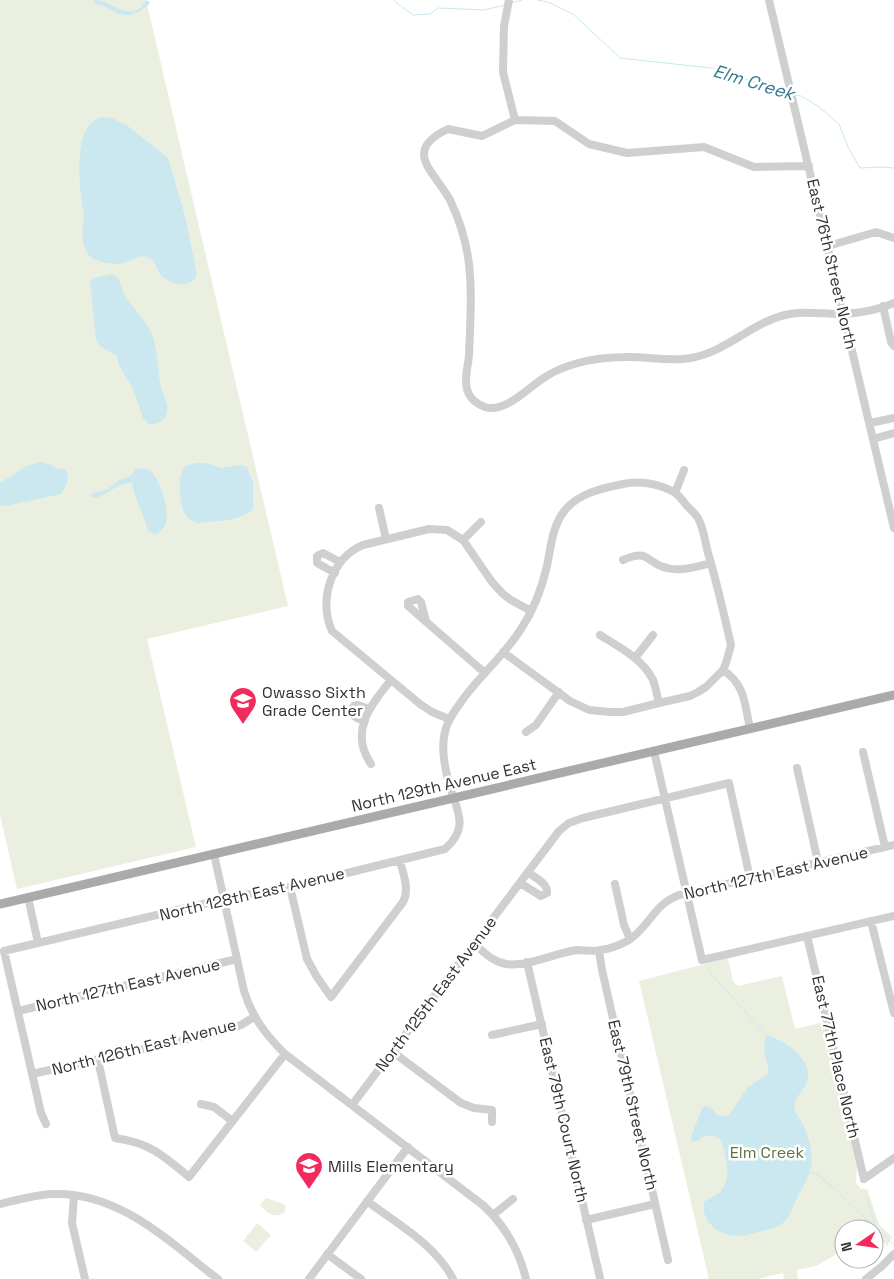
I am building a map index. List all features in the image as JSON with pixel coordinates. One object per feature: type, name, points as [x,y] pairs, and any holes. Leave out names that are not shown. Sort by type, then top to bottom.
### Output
[{"type":"main road","name":"North 129th Avenue East","points":[[0,904],[894,695]]},
{"type":"street","points":[[509,0],[504,26],[503,72],[515,120]]},
{"type":"street","name":"East 76th Street North","points":[[770,0],[894,528]]},
{"type":"street","points":[[809,166],[754,167],[704,148],[627,153],[589,144],[555,121],[515,120],[482,136],[448,129],[429,140],[425,150],[426,165],[444,189],[461,224],[467,247],[470,294],[469,357],[466,380],[469,394],[478,404],[487,408],[495,408],[510,403],[549,374],[591,360],[632,357],[660,360],[691,358],[720,349],[769,320],[780,316],[800,313],[844,314],[894,303]]},
{"type":"street","points":[[828,246],[876,232],[894,238]]},
{"type":"street","points":[[883,306],[891,342],[894,346]]},
{"type":"street","points":[[870,423],[894,418]]},
{"type":"street","points":[[874,439],[894,434]]},
{"type":"street","points":[[676,493],[684,470]]},
{"type":"street","points":[[503,652],[579,706],[600,712],[623,712],[690,696],[698,692],[706,687],[723,670],[731,645],[699,519],[676,493],[642,482],[628,482],[587,494],[565,510],[553,533],[546,568],[532,611],[521,629],[449,719],[432,712],[420,704],[332,631],[325,604],[326,593],[340,562],[359,546],[435,528],[453,533],[463,540],[496,587],[511,600],[532,611]]},
{"type":"street","points":[[379,508],[386,539]]},
{"type":"street","points":[[463,540],[481,522]]},
{"type":"street","points":[[335,573],[317,563],[317,556],[323,553],[340,562]]},
{"type":"street","points":[[623,560],[638,554],[644,555],[667,568],[678,569],[711,563]]},
{"type":"street","points":[[426,621],[485,673]]},
{"type":"street","points":[[600,635],[635,658],[649,674],[659,703]]},
{"type":"street","points":[[635,658],[653,635]]},
{"type":"street","points":[[723,670],[735,679],[739,685],[750,729]]},
{"type":"street","points":[[371,764],[363,753],[361,739],[365,720],[369,708],[391,680]]},
{"type":"street","points":[[526,732],[536,724],[559,692]]},
{"type":"street","points":[[365,720],[355,718],[352,714],[352,709],[358,705],[369,708]]},
{"type":"street","name":"North 128th East Avenue","points":[[18,1011],[4,951],[400,861],[440,851],[450,845],[460,825],[460,816],[450,786],[443,753],[444,737],[449,719]]},
{"type":"street","points":[[654,751],[702,960],[894,916]]},
{"type":"street","points":[[863,752],[885,847]]},
{"type":"street","points":[[796,768],[818,862]]},
{"type":"street","points":[[665,799],[729,783],[750,878]]},
{"type":"street","name":"North 125th East Avenue","points":[[352,1105],[563,827],[575,820],[665,799]]},
{"type":"street","name":"North 127th East Avenue","points":[[474,944],[492,959],[500,963],[514,965],[577,950],[599,951],[617,946],[630,939],[645,926],[659,906],[664,902],[687,893],[894,845]]},
{"type":"street","points":[[214,854],[244,991],[254,1018],[267,1036],[285,1054],[470,1194],[494,1215],[517,1251],[526,1279]]},
{"type":"street","points":[[290,887],[307,959],[316,978],[331,997],[404,902],[406,886],[400,861]]},
{"type":"street","points":[[520,883],[541,896],[547,893],[547,888],[544,884],[528,872]]},
{"type":"street","points":[[615,884],[624,925],[630,939]]},
{"type":"street","points":[[28,897],[38,943]]},
{"type":"street","points":[[871,921],[894,1013]]},
{"type":"street","name":"East 77th Place North","points":[[807,936],[864,1179],[894,1158]]},
{"type":"street","name":"East 79th Street North","points":[[599,951],[668,1260]]},
{"type":"street","name":"North 127th East Avenue","points":[[18,1011],[238,959]]},
{"type":"street","name":"East 79th Court North","points":[[527,962],[600,1278]]},
{"type":"street","points":[[18,1011],[41,1113],[46,1124]]},
{"type":"street","name":"North 126th East Avenue","points":[[32,1074],[224,1031],[254,1018]]},
{"type":"street","points":[[492,1035],[542,1024]]},
{"type":"street","points":[[393,1052],[461,1103],[474,1108],[492,1110],[492,1122]]},
{"type":"street","points":[[98,1060],[115,1138],[130,1140],[150,1147],[166,1157],[189,1177],[231,1120],[285,1054]]},
{"type":"street","points":[[201,1104],[214,1107],[231,1120]]},
{"type":"street","points":[[309,1279],[408,1147]]},
{"type":"street","points":[[0,1204],[44,1195],[74,1195],[105,1201],[137,1218],[218,1279]]},
{"type":"street","points":[[74,1195],[72,1223],[84,1279]]},
{"type":"street","points":[[494,1215],[513,1199]]},
{"type":"street","points":[[367,1201],[430,1249],[445,1266],[453,1279]]},
{"type":"street","points":[[586,1220],[656,1204]]},
{"type":"street","points":[[327,1254],[361,1279]]},
{"type":"street","points":[[866,1279],[894,1254]]},
{"type":"green space","points":[[0,0],[146,0],[288,606],[147,639],[196,847],[17,889],[0,815]]},
{"type":"green space","name":"Elm Creek","points":[[728,958],[733,981],[738,986],[782,976],[795,1029],[824,1022],[857,1165],[856,1183],[861,1189],[867,1189],[877,1219],[834,1219],[834,1256],[816,1266],[797,1270],[798,1279],[784,1279],[783,1273],[757,1279],[709,1279],[639,981]]},
{"type":"green space","points":[[266,1198],[284,1204],[286,1207],[284,1213],[273,1215],[265,1210],[260,1205]]},
{"type":"green space","points":[[257,1223],[271,1235],[256,1252],[243,1241]]},
{"type":"green space","name":"Elm Creek","points":[[884,1229],[892,1237],[887,1246],[884,1243]]},
{"type":"water","points":[[94,0],[128,11],[135,11],[146,0],[150,2],[148,6],[134,14],[122,15],[94,3]]},
{"type":"water","points":[[103,117],[112,118],[128,126],[168,158],[185,216],[196,269],[196,277],[193,281],[176,284],[169,281],[160,275],[155,263],[150,258],[138,257],[124,263],[111,264],[94,259],[84,247],[79,171],[82,142],[86,130],[93,121]]},
{"type":"water","points":[[113,274],[118,278],[124,294],[145,322],[153,338],[161,386],[167,407],[165,418],[155,424],[150,425],[143,418],[134,391],[119,365],[117,356],[100,346],[96,340],[90,281],[97,277]]},
{"type":"water","points":[[41,462],[52,465],[55,468],[66,469],[67,482],[61,494],[6,506],[0,505],[0,483],[27,466]]},
{"type":"water","points":[[196,463],[207,463],[221,468],[241,465],[247,467],[253,482],[253,510],[242,516],[224,520],[195,523],[190,520],[182,505],[180,478],[186,466]]},
{"type":"water","points":[[136,469],[150,470],[153,473],[164,496],[167,515],[166,523],[162,530],[155,535],[148,531],[132,483],[122,485],[97,497],[92,498],[90,494],[108,489],[119,480],[131,476]]},
{"type":"water","points":[[767,1035],[789,1046],[807,1066],[807,1082],[797,1098],[795,1109],[808,1136],[812,1163],[806,1181],[783,1223],[774,1228],[747,1235],[732,1236],[713,1227],[705,1216],[704,1209],[704,1202],[719,1193],[727,1179],[726,1159],[721,1140],[709,1136],[703,1137],[698,1141],[692,1141],[691,1137],[702,1108],[705,1106],[710,1107],[720,1116],[729,1115],[748,1087],[769,1073],[764,1049]]},
{"type":"waterway","name":"Elm Creek","points":[[393,0],[413,15],[430,14],[438,8],[484,10],[505,5]]},
{"type":"waterway","name":"Elm Creek","points":[[511,3],[522,0]]},
{"type":"waterway","name":"Elm Creek","points":[[537,0],[548,2],[573,14],[620,58],[720,69],[774,90],[789,93]]},
{"type":"waterway","name":"Elm Creek","points":[[795,95],[801,96],[818,106],[839,124],[848,147],[860,168],[894,168]]},
{"type":"waterway","points":[[707,969],[766,1035]]},
{"type":"waterway","points":[[809,1171],[818,1175],[831,1186],[894,1245]]},
{"type":"waterway","points":[[867,1197],[873,1219]]},
{"type":"place","name":"Owasso Sixth Grade Center","points":[[243,725]]},
{"type":"place","name":"Mills Elementary","points":[[309,1190]]}]
